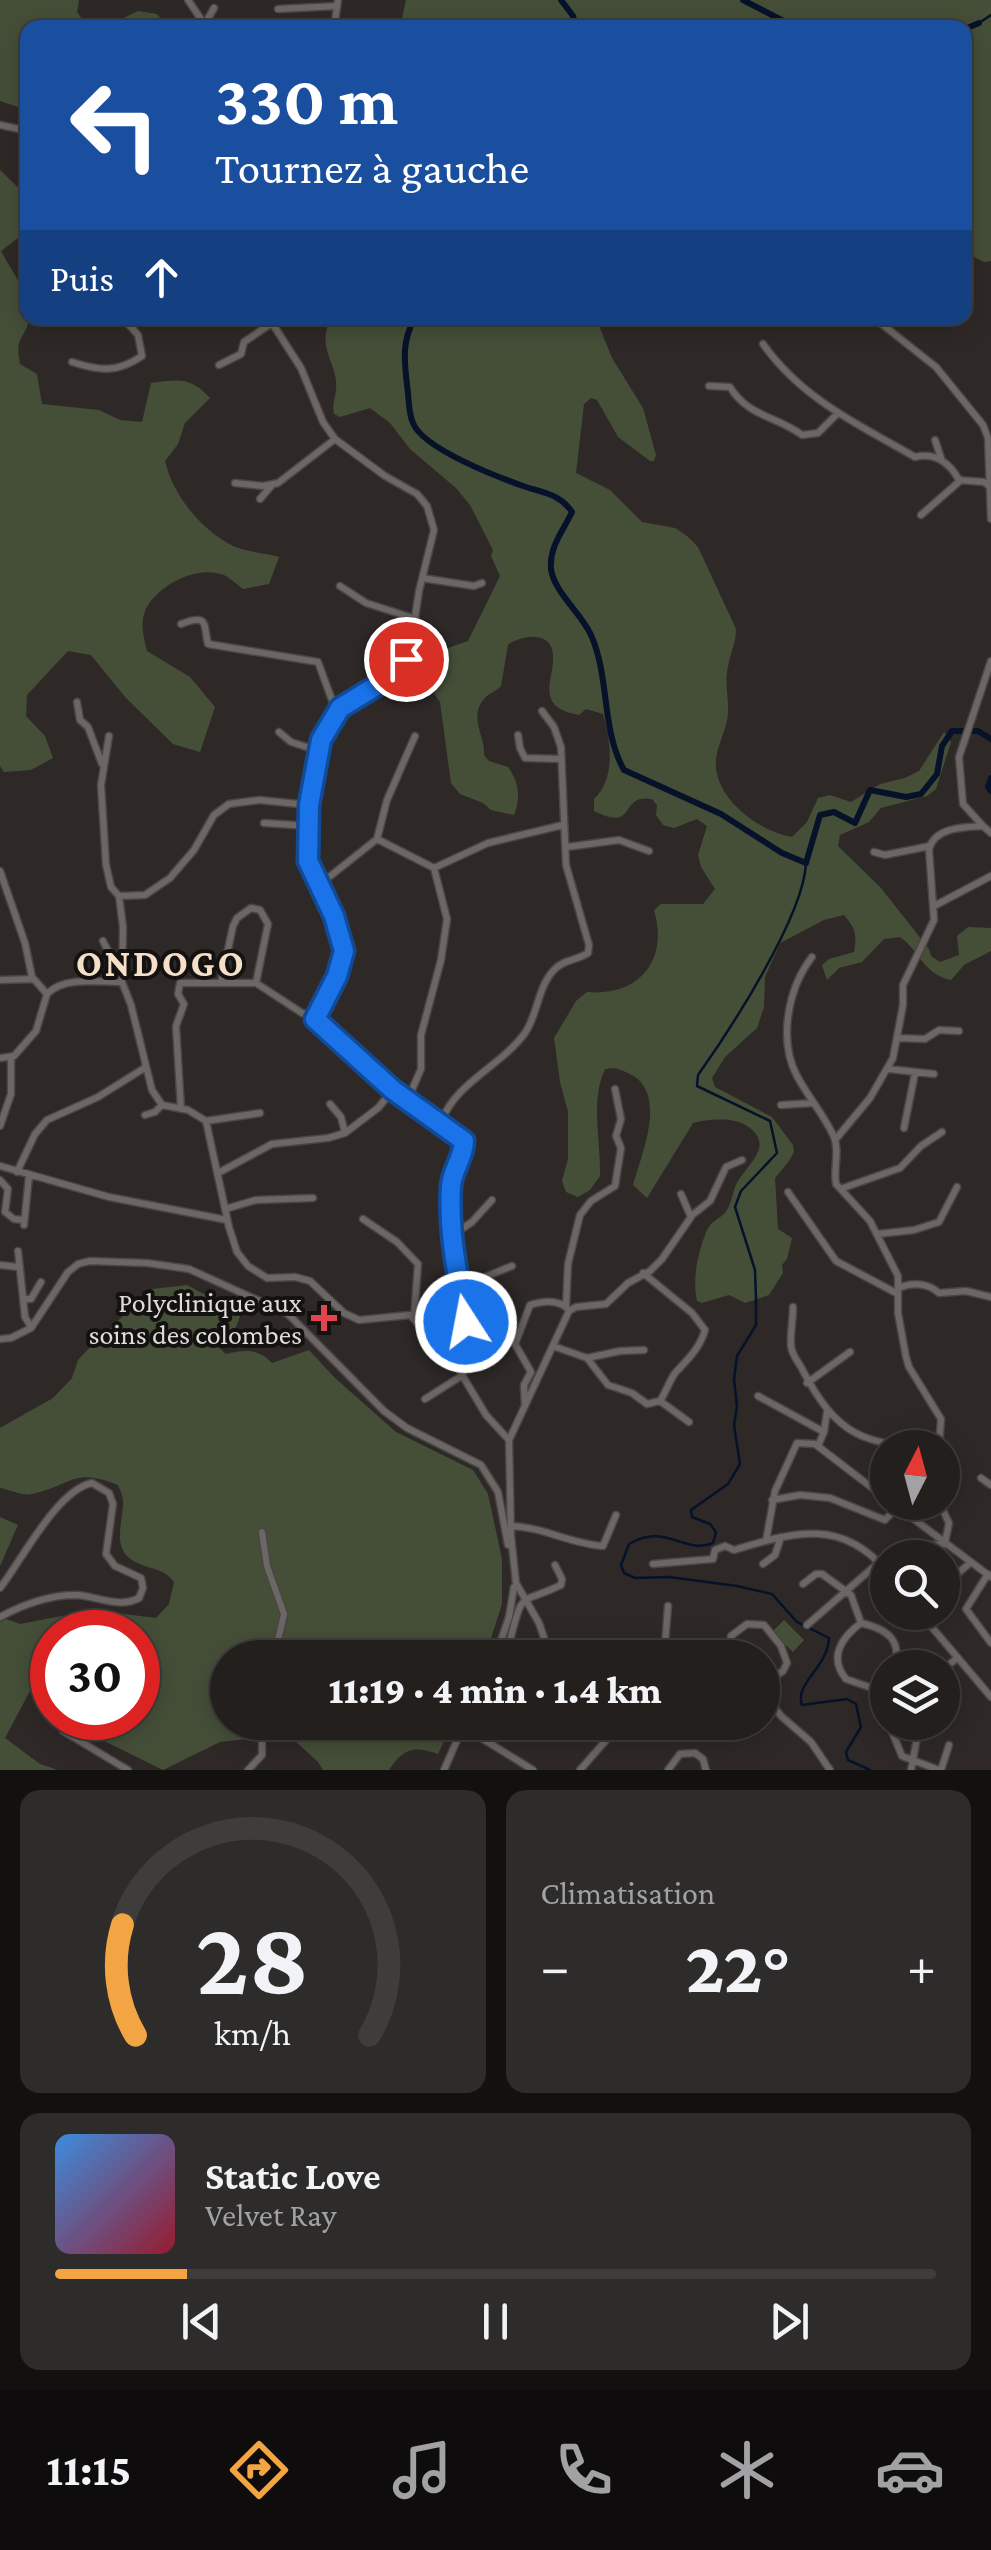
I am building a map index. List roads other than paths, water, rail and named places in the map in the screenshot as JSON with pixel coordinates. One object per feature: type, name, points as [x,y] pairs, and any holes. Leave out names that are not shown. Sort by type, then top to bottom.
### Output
[{"type":"street","points":[[278,9],[337,2]]},
{"type":"street","points":[[209,20],[214,8]]},
{"type":"street","points":[[72,362],[106,372],[142,356],[138,335],[129,325]]},
{"type":"street","points":[[220,365],[241,354],[244,342],[266,325]]},
{"type":"street","points":[[275,325],[335,439],[380,473],[417,494],[431,516],[434,538],[406,659],[381,683],[336,712],[323,736],[309,805],[308,861],[334,916],[344,951],[316,1022],[393,1090],[465,1143],[452,1176],[453,1258],[466,1332],[462,1356],[455,1363]]},
{"type":"street","points":[[883,325],[936,367],[983,425],[988,438],[991,518]]},
{"type":"street","points":[[764,344],[789,375],[837,414],[915,457],[920,455],[951,465],[961,480]]},
{"type":"street","points":[[708,386],[730,387],[750,411],[802,435],[818,433],[837,414]]},
{"type":"street","points":[[260,498],[335,439]]},
{"type":"street","points":[[936,440],[942,461]]},
{"type":"street","points":[[921,516],[961,480],[989,486]]},
{"type":"street","points":[[234,484],[272,485]]},
{"type":"street","points":[[422,578],[474,586],[482,583]]},
{"type":"street","points":[[340,586],[366,603],[416,618]]},
{"type":"street","points":[[181,624],[194,619],[202,621],[207,626],[208,644],[318,662],[336,712]]},
{"type":"street","points":[[991,661],[958,757],[962,804],[991,833]]},
{"type":"street","points":[[78,702],[80,720],[88,727],[102,765]]},
{"type":"street","points":[[441,1122],[456,1093],[490,1068],[526,1032],[552,971],[588,953],[589,945],[570,888],[561,747],[554,727],[542,711]]},
{"type":"street","points":[[279,732],[291,742],[319,751]]},
{"type":"street","points":[[518,735],[526,758],[560,759]]},
{"type":"street","points":[[109,736],[102,765],[106,865],[119,896],[122,982],[152,1090],[162,1105],[196,1114],[206,1121],[227,1220],[241,1259],[264,1277],[310,1281],[344,1312],[360,1320],[405,1314],[414,1319],[455,1363],[486,1415],[509,1440]]},
{"type":"street","points":[[319,885],[377,839],[387,800],[415,736]]},
{"type":"street","points":[[119,896],[146,895],[154,890],[186,860],[214,816],[230,804],[242,800],[309,805]]},
{"type":"street","points":[[264,824],[309,826]]},
{"type":"street","points":[[435,872],[488,843],[563,825]]},
{"type":"street","points":[[835,1140],[888,1069],[897,1038],[903,985],[930,933],[934,906],[932,840],[942,832],[983,826]]},
{"type":"street","points":[[377,839],[435,872],[447,918],[442,960],[420,1034],[421,1069],[408,1100]]},
{"type":"street","points":[[567,847],[619,840],[650,851]]},
{"type":"street","points":[[874,852],[885,855],[930,846]]},
{"type":"street","points":[[0,871],[32,979],[47,994]]},
{"type":"street","points":[[934,906],[991,876]]},
{"type":"street","points":[[221,982],[233,926],[251,908],[260,910],[268,920],[256,983]]},
{"type":"street","points":[[103,941],[108,951],[122,960]]},
{"type":"street","points":[[793,1307],[790,1346],[826,1412],[870,1440],[939,1448],[941,1419],[908,1367],[898,1314],[898,1276],[878,1234],[836,1184],[835,1140],[792,1066],[789,1015],[797,980],[812,957]]},
{"type":"street","points":[[0,980],[32,979]]},
{"type":"street","points":[[0,1126],[11,1094],[10,1058],[36,1031],[47,994],[54,986],[66,983],[122,982]]},
{"type":"street","points":[[181,1109],[176,1026],[184,1004],[178,989],[180,983],[256,983],[302,1013],[316,1016]]},
{"type":"street","points":[[897,1038],[924,1038],[939,1030],[959,1030]]},
{"type":"street","points":[[0,1058],[10,1058]]},
{"type":"street","points":[[17,1172],[34,1134],[47,1120],[98,1097],[146,1068]]},
{"type":"street","points":[[888,1069],[934,1074]]},
{"type":"street","points":[[904,1128],[915,1073]]},
{"type":"street","points":[[544,1640],[516,1584],[509,1440],[567,1309],[568,1264],[580,1215],[591,1200],[616,1186],[621,1148],[616,1136],[620,1118],[615,1089]]},
{"type":"street","points":[[218,1173],[272,1144],[346,1133],[378,1108],[393,1090]]},
{"type":"street","points":[[781,1105],[813,1103]]},
{"type":"street","points":[[330,1104],[341,1117],[346,1133]]},
{"type":"street","points":[[146,1115],[162,1105]]},
{"type":"street","points":[[206,1121],[260,1113]]},
{"type":"street","points":[[843,1188],[900,1168],[921,1146],[942,1132]]},
{"type":"street","points":[[567,1309],[606,1304],[662,1259],[690,1217],[710,1201],[726,1166],[742,1160]]},
{"type":"street","points":[[0,1166],[109,1197],[227,1220]]},
{"type":"street","points":[[0,1180],[8,1190],[5,1212],[24,1222],[29,1176]]},
{"type":"street","points":[[878,1234],[914,1230],[939,1222],[957,1187]]},
{"type":"street","points":[[788,1192],[836,1262],[898,1291]]},
{"type":"street","points":[[681,1194],[690,1217]]},
{"type":"street","points":[[225,1210],[256,1200],[314,1198]]},
{"type":"street","points":[[452,1236],[492,1200]]},
{"type":"street","points":[[363,1219],[397,1242],[418,1264],[414,1319]]},
{"type":"street","points":[[18,1250],[25,1316],[31,1328]]},
{"type":"street","points":[[0,1338],[11,1338],[31,1328],[68,1272],[90,1261],[190,1268],[288,1314],[384,1411],[406,1428],[482,1465],[491,1477],[498,1492],[514,1582],[510,1617],[502,1640]]},
{"type":"street","points":[[0,1265],[18,1267]]},
{"type":"street","points":[[462,1292],[480,1279],[512,1266]]},
{"type":"street","points":[[643,1273],[692,1313],[705,1330],[688,1361],[672,1374],[660,1402]]},
{"type":"street","points":[[23,1299],[31,1299],[42,1282]]},
{"type":"street","points":[[898,1291],[914,1283],[939,1293],[966,1291],[991,1297]]},
{"type":"street","points":[[525,1408],[523,1392],[531,1372],[515,1344],[518,1330],[530,1306],[559,1302],[567,1309]]},
{"type":"street","points":[[552,1346],[588,1358],[644,1350]]},
{"type":"street","points":[[807,1383],[850,1352]]},
{"type":"street","points":[[588,1358],[608,1385],[632,1392],[647,1404],[660,1402],[689,1422]]},
{"type":"street","points":[[425,1399],[463,1375]]},
{"type":"street","points":[[758,1396],[824,1432]]},
{"type":"street","points":[[818,1446],[826,1412]]},
{"type":"street","points":[[766,1541],[772,1500],[794,1446],[806,1441],[818,1446],[870,1486]]},
{"type":"street","points":[[980,1478],[991,1485]]},
{"type":"street","points":[[0,1588],[48,1520],[77,1490],[92,1483],[109,1492],[113,1504],[106,1554],[111,1563],[141,1578],[139,1598],[122,1603],[59,1596],[24,1605],[0,1617]]},
{"type":"street","points":[[772,1500],[800,1496],[830,1498],[870,1514]]},
{"type":"street","points":[[511,1526],[604,1546],[616,1516]]},
{"type":"street","points":[[915,1520],[942,1540]]},
{"type":"street","points":[[262,1532],[267,1566],[284,1614],[278,1640]]},
{"type":"street","points":[[654,1564],[702,1561],[725,1546],[734,1550],[806,1533],[836,1535],[870,1554]]},
{"type":"street","points":[[763,1564],[775,1555],[781,1537]]},
{"type":"street","points":[[960,1554],[989,1575],[966,1608],[991,1643]]},
{"type":"street","points":[[960,1571],[971,1562]]},
{"type":"street","points":[[511,1637],[518,1605],[561,1586],[555,1565]]},
{"type":"street","points":[[807,1626],[870,1572]]},
{"type":"street","points":[[803,1584],[819,1573],[848,1591],[862,1623],[886,1632],[896,1641],[897,1650]]},
{"type":"street","points":[[665,1640],[668,1606]]},
{"type":"street","points":[[730,1640],[741,1626],[753,1622],[764,1625],[776,1640]]},
{"type":"street","points":[[862,1623],[841,1642],[839,1665],[841,1673],[853,1684],[870,1685]]},
{"type":"street","points":[[933,1630],[949,1650]]},
{"type":"street","points":[[780,1645],[787,1662],[780,1675]]},
{"type":"street","points":[[960,1663],[991,1697]]},
{"type":"street","points":[[780,1714],[810,1742],[830,1770]]},
{"type":"street","points":[[78,1740],[128,1770]]},
{"type":"street","points":[[248,1770],[262,1755],[262,1740]]},
{"type":"street","points":[[444,1770],[457,1740]]},
{"type":"street","points":[[484,1740],[533,1770]]},
{"type":"street","points":[[580,1770],[606,1740]]},
{"type":"street","points":[[894,1740],[898,1752],[912,1766],[940,1770],[949,1744]]},
{"type":"street","points":[[912,1766],[917,1740]]},
{"type":"street","points":[[668,1770],[676,1758],[690,1753],[703,1759],[706,1770]]},
{"type":"waterway","points":[[561,0],[574,20]]},
{"type":"waterway","points":[[743,0],[782,20]]},
{"type":"waterway","points":[[979,23],[991,15]]},
{"type":"waterway","points":[[972,26],[979,23]]},
{"type":"waterway","points":[[412,325],[405,358],[410,414],[420,433],[464,461],[558,498],[572,512],[554,546],[551,569],[557,586],[591,635],[597,651],[612,738],[624,770],[721,814],[782,853],[806,863],[820,815],[834,812],[855,823],[870,790],[906,797],[921,794],[937,774],[942,746],[952,731],[978,731],[991,739]]},
{"type":"waterway","points":[[991,778],[991,791]]},
{"type":"waterway","points":[[806,863],[793,912],[779,942],[746,1002],[698,1075],[697,1086],[770,1121],[777,1153],[741,1191],[735,1207],[755,1270],[756,1299],[756,1325],[737,1356],[734,1379],[734,1425],[740,1464],[728,1484],[691,1510],[692,1517],[710,1524],[716,1532],[713,1543],[703,1546],[664,1537],[642,1538],[629,1544],[621,1565],[624,1573],[635,1578],[669,1577],[772,1594],[797,1622],[829,1638],[823,1658],[803,1690],[802,1705],[847,1699],[856,1704],[861,1727],[846,1752],[848,1760],[870,1770]]},
{"type":"place","name":"Polyclinique aux soins des colombes","points":[[324,1318]]},
{"type":"district","name":"ONDOGO","points":[[161,963]]}]
